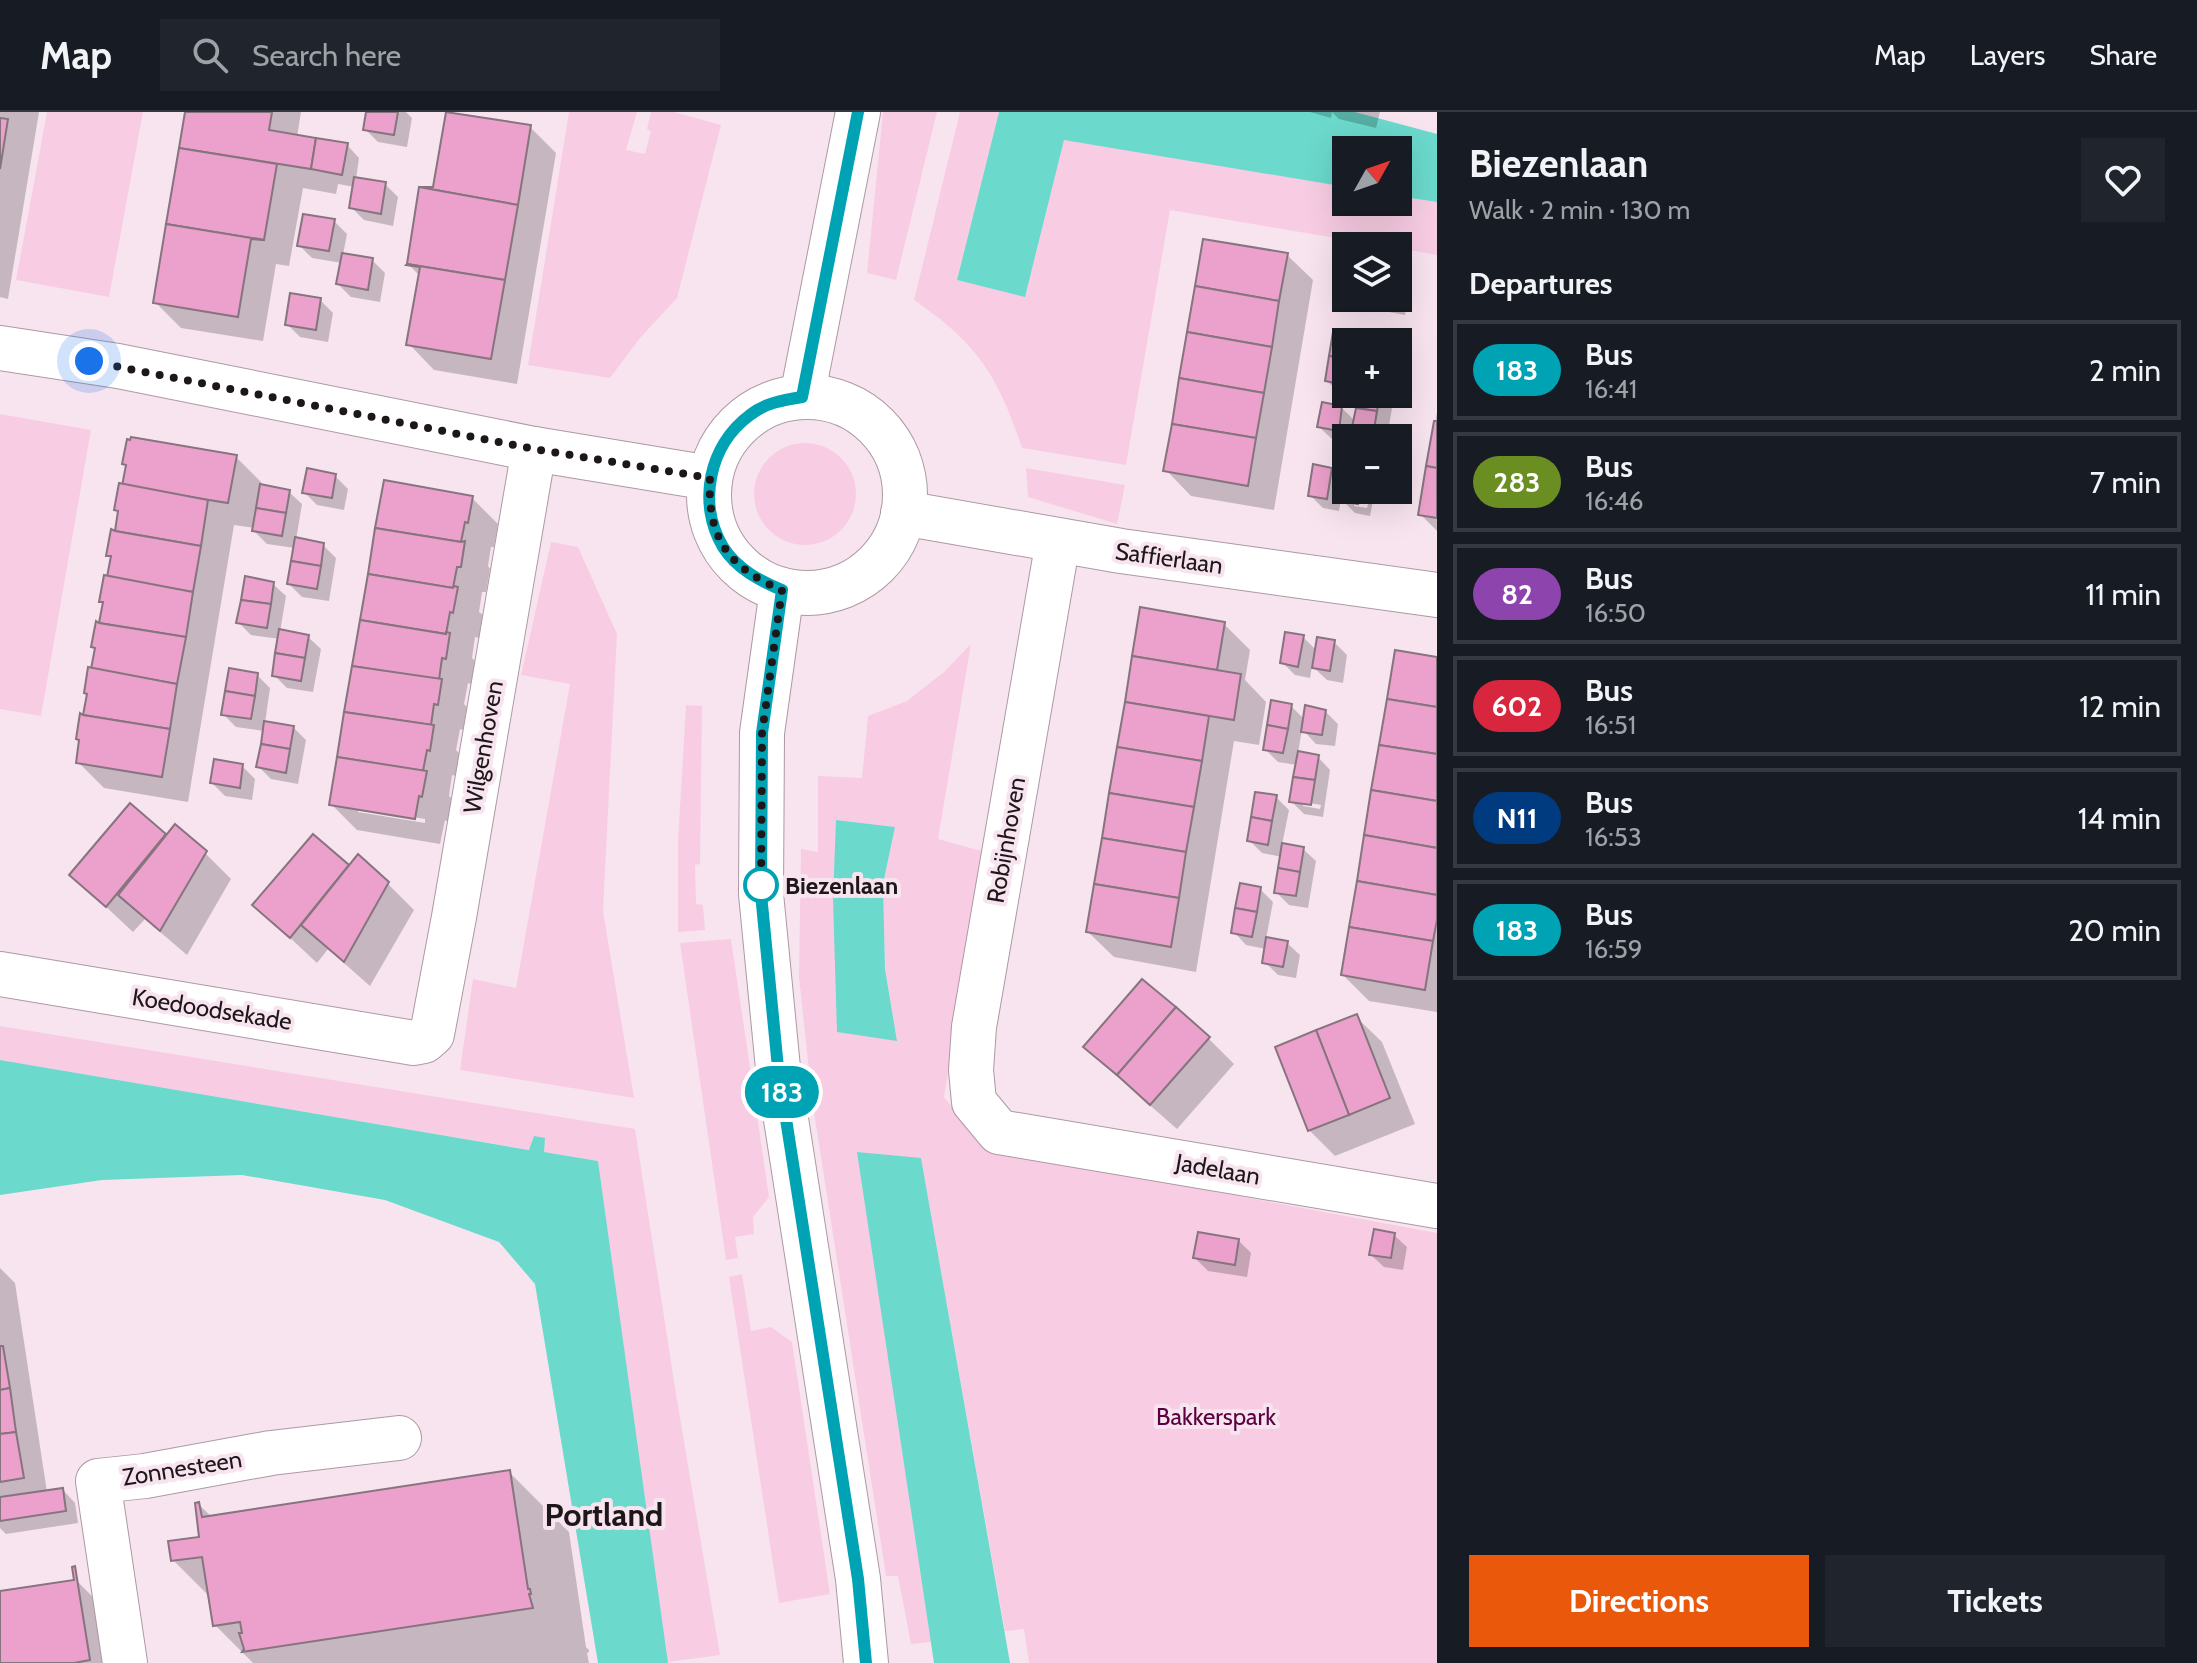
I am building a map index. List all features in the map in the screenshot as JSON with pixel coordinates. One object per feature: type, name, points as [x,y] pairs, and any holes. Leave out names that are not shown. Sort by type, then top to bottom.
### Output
[{"type":"street","points":[[802,397],[858,112]]},
{"type":"street","points":[[0,348],[118,366],[534,449],[710,478]]},
{"type":"street","points":[[802,397],[827,399],[850,407],[872,421],[888,440],[900,463],[904,488],[903,513],[898,532],[888,550],[860,578],[823,592],[782,590],[760,581],[740,567],[724,549],[714,526],[709,502],[710,478],[718,453],[731,431],[752,413],[776,402],[802,397]]},
{"type":"street","name":"Wilgenhoven","points":[[424,1041],[432,1034],[454,917],[534,449]]},
{"type":"street","name":"Saffierlaan","points":[[903,513],[1121,551],[1437,595]]},
{"type":"street","name":"Robijnhoven","points":[[999,1132],[974,1102],[971,1070],[974,1027],[1058,541]]},
{"type":"street","points":[[782,590],[762,733],[761,894],[778,1068],[858,1579],[866,1663]]},
{"type":"street","name":"Koedoodsekade","points":[[0,974],[414,1043],[424,1041]]},
{"type":"street","name":"Jadelaan","points":[[999,1132],[1437,1206]]},
{"type":"street","name":"Zonnesteen","points":[[125,1663],[98,1481],[145,1476],[271,1453],[399,1438]]},
{"type":"green space","points":[[47,112],[143,112],[109,297],[16,280]]},
{"type":"green space","points":[[569,112],[637,112],[626,150],[645,154],[651,131],[647,129],[651,112],[674,112],[721,125],[677,298],[640,338],[610,378],[528,365]]},
{"type":"green space","points":[[883,112],[937,112],[896,280],[867,273]]},
{"type":"green space","points":[[960,112],[999,112],[957,280],[1025,296],[1064,139],[1332,185],[1332,216],[1412,216],[1412,198],[1437,202],[1437,255],[1412,251],[1412,232],[1332,232],[1332,237],[1170,210],[1126,465],[1022,448],[1004,401],[983,364],[954,332],[914,300]]},
{"type":"green space","points":[[0,414],[91,430],[41,716],[0,709]]},
{"type":"green space","points":[[805,443],[825,447],[841,458],[852,474],[856,494],[852,514],[841,530],[825,541],[805,545],[785,541],[769,530],[758,514],[754,494],[758,474],[769,458],[785,447]]},
{"type":"green space","points":[[1026,468],[1125,485],[1117,524],[1028,497]]},
{"type":"green space","points":[[551,542],[578,547],[617,634],[603,911],[634,1098],[460,1070],[473,979],[516,988],[570,684],[521,675]]},
{"type":"green space","name":"Bakkerspark","points":[[971,644],[938,839],[985,852],[944,1097],[986,1149],[1437,1233],[1437,1663],[1029,1663],[1024,1629],[1005,1631],[921,1159],[858,1152],[931,1642],[911,1644],[898,1576],[886,1576],[812,1099],[799,977],[801,849],[818,852],[818,776],[862,778],[868,716],[907,701],[944,672]],"holes":[[[836,820],[895,827],[883,884],[885,969],[897,1041]]]},
{"type":"green space","points":[[686,705],[702,706],[700,864],[695,865],[696,904],[703,905],[705,930],[678,932],[678,841]]},
{"type":"green space","points":[[731,939],[769,1197],[753,1217],[754,1234],[735,1237],[738,1258],[726,1260],[680,943]]},
{"type":"green space","points":[[0,1026],[635,1129],[720,1655],[667,1662],[598,1161],[544,1152],[534,1136],[530,1150],[0,1060]]},
{"type":"green space","points":[[742,1274],[751,1331],[771,1327],[792,1342],[830,1594],[779,1603],[729,1277]]},
{"type":"shaded area","points":[[999,112],[1355,112],[1437,134],[1437,202],[1412,198],[1412,136],[1332,136],[1332,185],[1064,140],[1025,297],[957,280]]},
{"type":"shaded area","points":[[836,820],[895,827],[883,884],[885,969],[897,1041],[837,1032],[833,899]]},
{"type":"shaded area","points":[[0,1060],[529,1150],[534,1136],[545,1138],[544,1152],[598,1161],[668,1663],[598,1663],[535,1284],[499,1242],[385,1200],[242,1175],[102,1180],[0,1195]]},
{"type":"shaded area","points":[[857,1152],[921,1158],[1010,1663],[934,1663]]},
{"type":"building","points":[[185,112],[272,112],[269,130],[316,138],[311,169],[179,148]]},
{"type":"building","points":[[366,112],[398,112],[394,135],[363,130]]},
{"type":"building","points":[[446,112],[531,125],[518,205],[419,187],[433,187]]},
{"type":"building","points":[[0,118],[8,119],[0,169]]},
{"type":"building","points":[[316,138],[348,143],[342,175],[311,169]]},
{"type":"building","points":[[179,148],[277,164],[264,240],[166,224]]},
{"type":"building","points":[[354,177],[386,182],[381,214],[349,208]]},
{"type":"building","points":[[419,187],[518,205],[505,280],[407,264]]},
{"type":"building","points":[[303,214],[335,219],[329,251],[297,246]]},
{"type":"building","points":[[166,224],[264,240],[251,239],[238,317],[153,303]]},
{"type":"building","points":[[1203,239],[1288,253],[1279,301],[1195,286]]},
{"type":"building","points":[[342,253],[373,258],[368,290],[336,284]]},
{"type":"building","points":[[407,264],[505,280],[491,359],[406,345],[420,267]]},
{"type":"building","points":[[1195,286],[1279,301],[1272,347],[1187,332]]},
{"type":"building","points":[[290,293],[321,298],[316,330],[285,325]]},
{"type":"building","points":[[1187,332],[1272,347],[1264,393],[1179,378]]},
{"type":"building","points":[[1329,356],[1332,357],[1332,382],[1325,381]]},
{"type":"building","points":[[1179,378],[1264,393],[1256,438],[1172,424]]},
{"type":"building","points":[[1322,402],[1332,404],[1332,408],[1342,408],[1340,424],[1332,424],[1332,430],[1317,427]]},
{"type":"building","points":[[1356,408],[1377,411],[1375,424],[1353,424]]},
{"type":"building","points":[[1434,421],[1437,421],[1437,468],[1426,466]]},
{"type":"building","points":[[1172,424],[1256,438],[1248,486],[1163,471]]},
{"type":"building","points":[[131,437],[237,455],[228,503],[122,486],[126,465],[122,464],[127,439]]},
{"type":"building","points":[[1313,464],[1332,468],[1327,499],[1308,496]]},
{"type":"building","points":[[1426,466],[1437,468],[1437,518],[1418,515]]},
{"type":"building","points":[[307,468],[336,474],[332,498],[302,493]]},
{"type":"building","points":[[384,480],[473,496],[461,542],[375,528]]},
{"type":"building","points":[[119,483],[208,500],[201,546],[115,531],[118,511],[114,510]]},
{"type":"building","points":[[260,484],[290,490],[286,513],[256,508]]},
{"type":"building","points":[[256,508],[286,513],[282,536],[252,531]]},
{"type":"building","points":[[375,528],[465,541],[461,567],[457,567],[453,588],[368,574]]},
{"type":"building","points":[[111,529],[201,546],[193,592],[107,577],[111,556],[106,556]]},
{"type":"building","points":[[295,537],[324,543],[321,566],[291,561]]},
{"type":"building","points":[[291,561],[321,566],[317,589],[287,584]]},
{"type":"building","points":[[368,574],[458,587],[446,634],[360,620]]},
{"type":"building","points":[[104,575],[193,592],[186,637],[99,623]]},
{"type":"building","points":[[245,576],[274,582],[271,604],[241,600]]},
{"type":"building","points":[[241,600],[271,604],[267,628],[236,623]]},
{"type":"building","points":[[1140,607],[1225,622],[1217,670],[1132,656]]},
{"type":"building","points":[[360,620],[450,633],[439,680],[352,666]]},
{"type":"building","points":[[96,621],[186,637],[177,684],[91,669]]},
{"type":"building","points":[[279,629],[309,635],[305,658],[275,653]]},
{"type":"building","points":[[1285,632],[1304,635],[1298,667],[1280,663]]},
{"type":"building","points":[[1317,637],[1335,640],[1330,671],[1312,668]]},
{"type":"building","points":[[1395,650],[1437,657],[1437,707],[1387,699]]},
{"type":"building","points":[[275,653],[305,658],[301,681],[272,676]]},
{"type":"building","points":[[1132,656],[1241,674],[1234,720],[1125,702]]},
{"type":"building","points":[[352,666],[442,679],[431,725],[344,712]]},
{"type":"building","points":[[88,667],[177,684],[170,729],[83,715]]},
{"type":"building","points":[[229,668],[258,673],[255,696],[225,691]]},
{"type":"building","points":[[225,691],[255,696],[251,719],[221,715]]},
{"type":"building","points":[[1387,699],[1437,707],[1437,754],[1379,745]]},
{"type":"building","points":[[1271,700],[1292,704],[1288,729],[1267,725]]},
{"type":"building","points":[[1125,702],[1209,716],[1202,761],[1117,747]]},
{"type":"building","points":[[1305,705],[1326,710],[1322,735],[1301,732]]},
{"type":"building","points":[[344,712],[434,725],[423,771],[337,757]]},
{"type":"building","points":[[80,713],[170,729],[162,777],[76,763]]},
{"type":"building","points":[[264,721],[294,726],[290,749],[261,744]]},
{"type":"building","points":[[1267,725],[1288,729],[1283,753],[1263,750]]},
{"type":"building","points":[[261,744],[290,749],[286,773],[256,767]]},
{"type":"building","points":[[1379,745],[1437,754],[1437,801],[1371,790]]},
{"type":"building","points":[[1117,747],[1202,761],[1194,807],[1109,793]]},
{"type":"building","points":[[1298,751],[1319,755],[1315,780],[1293,777]]},
{"type":"building","points":[[337,757],[427,771],[415,819],[329,805]]},
{"type":"building","points":[[214,759],[243,764],[240,788],[210,783]]},
{"type":"building","points":[[1293,777],[1315,780],[1311,805],[1289,802]]},
{"type":"building","points":[[1371,790],[1437,801],[1437,848],[1364,835]]},
{"type":"building","points":[[1255,792],[1277,795],[1272,821],[1251,817]]},
{"type":"building","points":[[1109,793],[1194,807],[1186,852],[1102,838]]},
{"type":"building","points":[[130,803],[166,834],[106,907],[69,875]]},
{"type":"building","points":[[1251,817],[1272,821],[1268,845],[1247,841]]},
{"type":"building","points":[[175,824],[207,851],[160,931],[118,895]]},
{"type":"building","points":[[313,834],[349,865],[290,938],[252,905]]},
{"type":"building","points":[[1364,835],[1437,848],[1437,895],[1357,881]]},
{"type":"building","points":[[1102,838],[1186,852],[1179,898],[1094,884]]},
{"type":"building","points":[[1282,843],[1304,847],[1300,872],[1278,868]]},
{"type":"building","points":[[358,854],[389,882],[344,962],[301,925]]},
{"type":"building","points":[[1278,868],[1300,872],[1296,896],[1274,893]]},
{"type":"building","points":[[1357,881],[1437,895],[1433,941],[1349,927]]},
{"type":"building","points":[[1240,883],[1261,887],[1257,912],[1235,908]]},
{"type":"building","points":[[1094,884],[1179,898],[1171,947],[1086,932]]},
{"type":"building","points":[[1235,908],[1257,912],[1252,937],[1231,933]]},
{"type":"building","points":[[1349,927],[1433,941],[1425,990],[1341,975]]},
{"type":"building","points":[[1266,937],[1288,941],[1283,967],[1262,963]]},
{"type":"building","points":[[1142,979],[1176,1007],[1117,1075],[1083,1047]]},
{"type":"building","points":[[1176,1007],[1210,1037],[1150,1105],[1117,1075]]},
{"type":"building","points":[[1357,1014],[1390,1098],[1349,1115],[1316,1030]]},
{"type":"building","points":[[1316,1030],[1349,1115],[1308,1131],[1275,1047]]},
{"type":"building","points":[[1374,1229],[1395,1233],[1391,1258],[1369,1255]]},
{"type":"building","points":[[1198,1232],[1239,1239],[1235,1265],[1193,1258]]},
{"type":"building","points":[[0,1346],[3,1346],[10,1388],[0,1390]]},
{"type":"building","points":[[10,1388],[16,1432],[0,1434],[0,1390]]},
{"type":"building","points":[[16,1432],[24,1478],[0,1482],[0,1434]]},
{"type":"building","points":[[510,1470],[533,1608],[242,1652],[240,1622],[213,1626],[202,1557],[171,1561],[168,1541],[199,1537],[195,1503],[199,1502],[202,1517]]},
{"type":"building","points":[[63,1488],[66,1511],[0,1521],[0,1497]]},
{"type":"building","points":[[75,1566],[90,1660],[74,1663],[0,1663],[0,1591],[74,1580],[72,1567]]},
{"type":"bus line","name":"183","points":[[858,112],[802,397],[776,402],[752,413],[731,431],[718,453],[710,478],[709,502],[714,526],[724,549],[740,567],[760,581],[782,590],[762,733],[761,894],[778,1068],[858,1579],[866,1663]]},
{"type":"place","name":"Biezenlaan","points":[[761,885]]},
{"type":"district","name":"Portland","points":[[604,1514]]},
{"type":"route","points":[[89,361],[534,449],[710,478],[709,502],[714,526],[724,549],[740,567],[760,581],[782,590],[762,733],[761,894],[761,885]]}]
